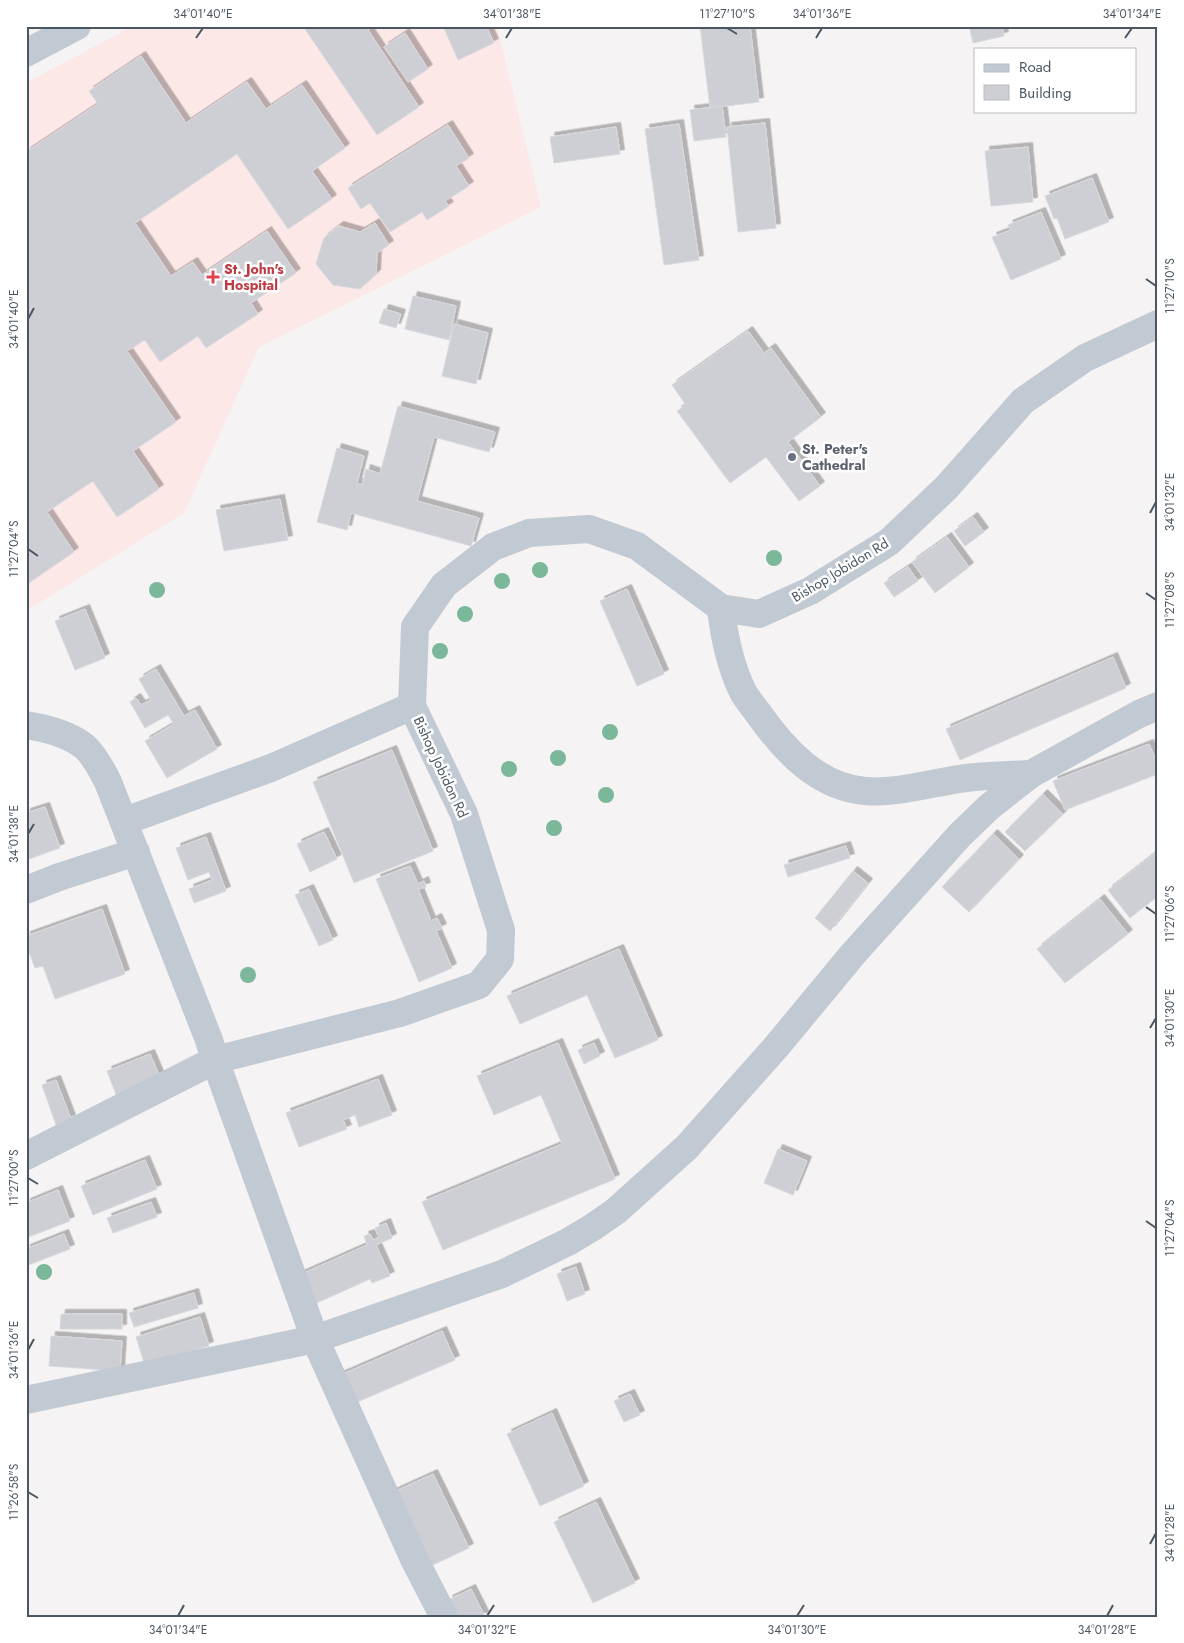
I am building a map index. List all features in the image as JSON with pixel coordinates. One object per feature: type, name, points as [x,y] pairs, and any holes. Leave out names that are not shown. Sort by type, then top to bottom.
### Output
[{"type":"street","points":[[26,53],[77,26]]},
{"type":"street","name":"Bishop Jobidon Rd","points":[[26,1156],[215,1060],[400,1012],[478,985],[500,959],[501,930],[464,814],[412,706],[415,627],[444,585],[493,547],[529,533],[589,529],[637,546],[722,608],[759,614],[810,591],[889,542],[946,488],[1022,401],[1086,358],[1158,324]]},
{"type":"street","points":[[722,608],[723,631],[727,650],[743,692],[771,732],[801,763],[838,786],[866,792],[895,790],[966,778],[1031,774]]},
{"type":"street","points":[[125,822],[271,768],[412,706]]},
{"type":"street","points":[[26,1400],[315,1339],[502,1274],[593,1228],[616,1211],[687,1147],[776,1047],[853,954],[960,835],[989,807],[1031,774],[1139,714],[1158,706]]},
{"type":"street","points":[[26,725],[52,731],[83,744],[98,764],[108,782],[209,1040],[315,1339],[414,1560],[444,1617]]},
{"type":"street","points":[[26,890],[59,877],[136,852]]},
{"type":"shaded area","name":"St. John's Hospital","points":[[133,26],[497,26],[541,207],[259,347],[184,513],[26,611],[26,83]]},
{"type":"building","points":[[303,26],[374,26],[368,30],[419,107],[377,135]]},
{"type":"building","points":[[443,26],[486,26],[494,43],[458,60]]},
{"type":"building","points":[[700,26],[750,26],[759,102],[710,108]]},
{"type":"building","points":[[969,26],[1002,26],[1004,36],[973,43]]},
{"type":"building","points":[[405,33],[428,69],[408,82],[384,47]]},
{"type":"building","points":[[141,56],[186,123],[247,82],[266,109],[302,85],[345,148],[312,171],[332,199],[288,229],[237,154],[135,223],[171,276],[193,262],[202,275],[267,231],[296,273],[251,303],[258,314],[206,348],[198,336],[160,362],[145,340],[127,351],[176,422],[133,451],[159,489],[117,517],[93,481],[47,512],[74,552],[26,585],[26,152],[98,104],[89,91]]},
{"type":"building","points":[[722,106],[726,137],[694,141],[690,110]]},
{"type":"building","points":[[765,123],[776,228],[738,232],[727,127]]},
{"type":"building","points":[[679,124],[699,260],[664,265],[645,129]]},
{"type":"building","points":[[448,125],[469,158],[456,166],[469,186],[445,201],[449,206],[427,220],[422,212],[390,232],[370,203],[361,209],[348,188]]},
{"type":"building","points":[[616,127],[620,154],[554,163],[550,137]]},
{"type":"building","points":[[1028,147],[1033,202],[991,206],[985,151]]},
{"type":"building","points":[[1092,178],[1109,222],[1065,239],[1057,218],[1054,219],[1045,196]]},
{"type":"building","points":[[1041,212],[1061,259],[1011,280],[992,237],[1011,230],[1008,225]]},
{"type":"building","points":[[375,223],[389,245],[377,253],[376,274],[360,289],[333,285],[316,264],[324,238],[339,226],[360,232]]},
{"type":"building","points":[[413,296],[456,306],[449,340],[405,329]]},
{"type":"building","points":[[384,309],[401,314],[396,328],[379,323]]},
{"type":"building","points":[[454,324],[488,333],[476,384],[442,376]]},
{"type":"building","points":[[748,331],[764,353],[771,348],[821,417],[788,442],[820,486],[799,501],[766,457],[730,483],[677,411],[686,405],[672,385]]},
{"type":"building","points":[[398,406],[495,432],[489,452],[434,437],[417,501],[479,518],[471,546],[351,513],[347,530],[317,522],[337,448],[364,456],[357,483],[362,485],[366,469],[380,474]]},
{"type":"building","points":[[280,499],[288,540],[224,551],[216,510]]},
{"type":"building","points":[[973,517],[984,532],[965,546],[954,531]]},
{"type":"building","points":[[947,537],[969,567],[935,593],[912,562]]},
{"type":"building","points":[[908,567],[918,581],[894,597],[884,583]]},
{"type":"building","points":[[627,589],[664,674],[637,686],[600,601]]},
{"type":"building","points":[[85,609],[105,658],[75,670],[55,621]]},
{"type":"building","points":[[1113,657],[1126,688],[960,760],[946,729]]},
{"type":"building","points":[[156,669],[184,716],[195,710],[217,749],[167,778],[145,741],[174,724],[168,715],[145,728],[130,702],[136,698],[141,705],[151,700],[139,679]]},
{"type":"building","points":[[1149,744],[1158,765],[1158,774],[1065,810],[1053,781]]},
{"type":"building","points":[[392,750],[433,851],[354,883],[313,782]]},
{"type":"building","points":[[1043,794],[1063,814],[1025,851],[1005,832]]},
{"type":"building","points":[[45,807],[60,848],[26,860],[26,813]]},
{"type":"building","points":[[324,832],[337,859],[310,872],[297,844]]},
{"type":"building","points":[[993,834],[1019,859],[969,912],[942,887]]},
{"type":"building","points":[[206,837],[226,891],[194,903],[189,889],[212,880],[209,872],[188,880],[176,848]]},
{"type":"building","points":[[846,846],[850,858],[788,877],[784,865]]},
{"type":"building","points":[[1158,851],[1158,896],[1130,918],[1108,890]]},
{"type":"building","points":[[410,866],[418,884],[424,881],[426,887],[418,889],[431,921],[437,918],[442,928],[436,931],[452,968],[419,982],[376,879]]},
{"type":"building","points":[[853,871],[868,883],[830,931],[815,918]]},
{"type":"building","points":[[309,889],[333,940],[319,946],[295,895]]},
{"type":"building","points":[[1100,899],[1128,934],[1065,983],[1037,949]]},
{"type":"building","points":[[102,909],[125,974],[55,999],[43,966],[35,968],[26,944],[26,936]]},
{"type":"building","points":[[619,949],[658,1040],[615,1058],[587,995],[520,1024],[507,996]]},
{"type":"building","points":[[558,1043],[615,1179],[443,1250],[422,1202],[562,1144],[541,1095],[494,1115],[477,1076]]},
{"type":"building","points":[[594,1043],[600,1056],[584,1064],[578,1050]]},
{"type":"building","points":[[150,1054],[161,1080],[117,1097],[107,1071]]},
{"type":"building","points":[[378,1079],[392,1115],[359,1127],[355,1115],[343,1120],[347,1129],[299,1147],[286,1113]]},
{"type":"building","points":[[56,1080],[71,1119],[56,1125],[42,1085]]},
{"type":"building","points":[[778,1149],[807,1161],[793,1195],[764,1183]]},
{"type":"building","points":[[145,1160],[157,1189],[93,1215],[81,1186]]},
{"type":"building","points":[[58,1190],[70,1221],[26,1238],[26,1203]]},
{"type":"building","points":[[151,1202],[157,1217],[113,1233],[107,1218]]},
{"type":"building","points":[[386,1223],[392,1238],[376,1245],[390,1276],[372,1283],[370,1279],[310,1306],[297,1276],[367,1245],[364,1236],[370,1234],[373,1240],[379,1237],[375,1228]]},
{"type":"building","points":[[64,1234],[70,1249],[26,1266],[26,1249]]},
{"type":"building","points":[[576,1267],[585,1294],[567,1301],[557,1274]]},
{"type":"building","points":[[194,1293],[198,1308],[134,1327],[129,1313]]},
{"type":"building","points":[[61,1314],[122,1314],[122,1329],[60,1329]]},
{"type":"building","points":[[200,1317],[209,1346],[145,1366],[136,1337]]},
{"type":"building","points":[[442,1331],[455,1360],[348,1406],[336,1377]]},
{"type":"building","points":[[51,1336],[122,1341],[120,1371],[49,1366]]},
{"type":"building","points":[[630,1394],[640,1415],[624,1422],[614,1401]]},
{"type":"building","points":[[552,1413],[584,1486],[540,1506],[507,1434]]},
{"type":"building","points":[[433,1474],[469,1548],[422,1570],[387,1495]]},
{"type":"building","points":[[596,1502],[635,1583],[593,1603],[554,1522]]},
{"type":"building","points":[[471,1589],[485,1617],[457,1617],[448,1600]]},
{"type":"place","name":"St. John's Hospital","points":[[213,277]]},
{"type":"place","name":"St. Peter's Cathedral","points":[[792,457]]}]
